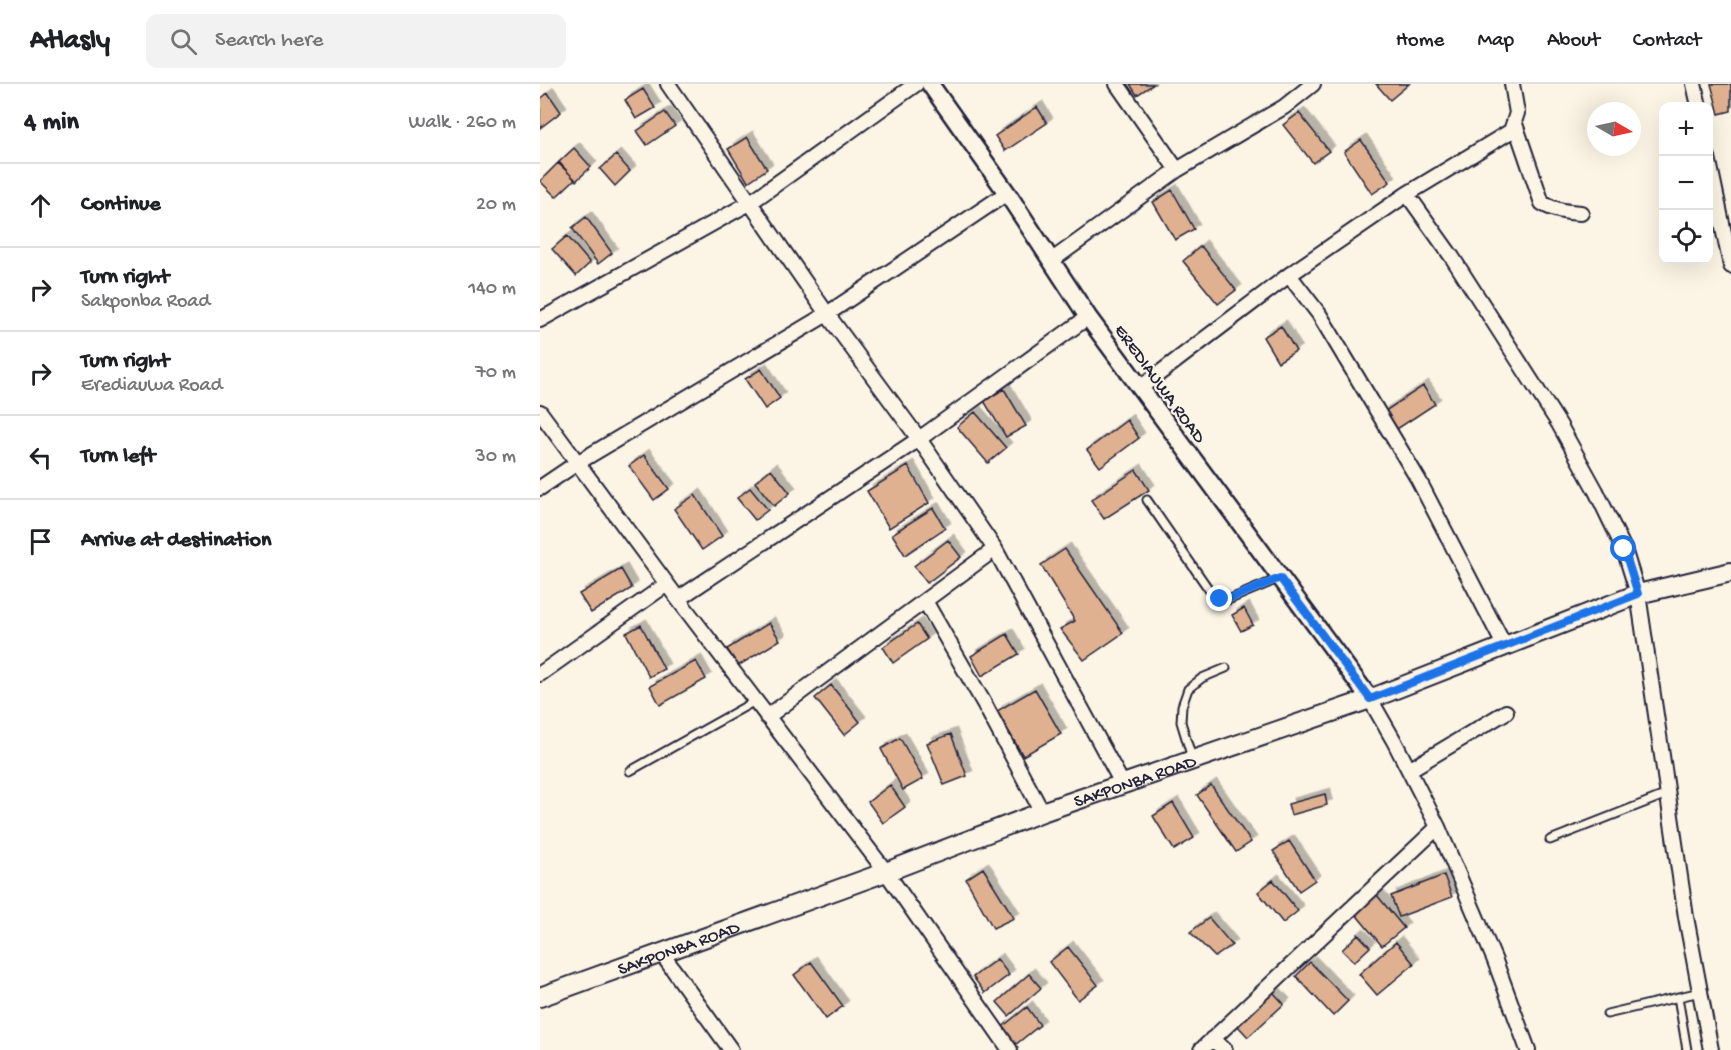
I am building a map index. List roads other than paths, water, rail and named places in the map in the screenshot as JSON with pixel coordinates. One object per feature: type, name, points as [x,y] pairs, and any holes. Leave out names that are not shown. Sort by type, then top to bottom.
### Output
[{"type":"main road","name":"SAKPONBA ROAD","points":[[541,993],[662,954],[1042,812],[1370,699],[1638,594],[1731,572]]},
{"type":"street","points":[[668,84],[827,314],[996,549],[1123,785]]},
{"type":"street","points":[[540,320],[751,202],[916,84]]},
{"type":"street","name":"EREDIAUWA ROAD","points":[[930,84],[1088,317],[1370,699]]},
{"type":"street","points":[[1118,84],[1177,170]]},
{"type":"street","points":[[1051,261],[1177,170],[1284,107],[1313,84]]},
{"type":"street","points":[[1140,388],[1289,275],[1407,194],[1511,131],[1517,113],[1512,84]]},
{"type":"street","points":[[1694,84],[1697,102]]},
{"type":"street","points":[[1515,124],[1542,203],[1561,211],[1581,213]]},
{"type":"street","points":[[1713,173],[1726,213],[1731,266]]},
{"type":"street","points":[[540,488],[577,463],[827,314],[1006,193]]},
{"type":"street","points":[[1407,194],[1452,257],[1559,424],[1596,490],[1624,549],[1638,594],[1686,916],[1711,1050]]},
{"type":"street","points":[[1289,275],[1319,314],[1418,479],[1505,647]]},
{"type":"street","points":[[678,599],[919,439],[1088,317]]},
{"type":"street","points":[[540,412],[678,599],[886,872],[1010,1050]]},
{"type":"street","points":[[767,717],[996,549]]},
{"type":"street","points":[[540,674],[667,584]]},
{"type":"street","points":[[925,601],[1042,812]]},
{"type":"street","points":[[1370,699],[1438,827],[1495,961],[1528,1050]]},
{"type":"street","points":[[1409,770],[1506,712]]},
{"type":"street","points":[[1201,1050],[1438,827]]},
{"type":"street","points":[[662,954],[731,1050]]},
{"type":"street","points":[[1212,1039],[1225,1050]]},
{"type":"lane","points":[[1147,500],[1212,594],[1220,599],[1227,600],[1280,578]]},
{"type":"lane","points":[[1192,761],[1180,722],[1182,706],[1188,689],[1202,678],[1226,668]]},
{"type":"lane","points":[[630,771],[755,701]]},
{"type":"lane","points":[[1550,840],[1667,794]]},
{"type":"lane","points":[[1607,1014],[1700,992]]},
{"type":"lane","points":[[1678,997],[1686,1050]]}]
